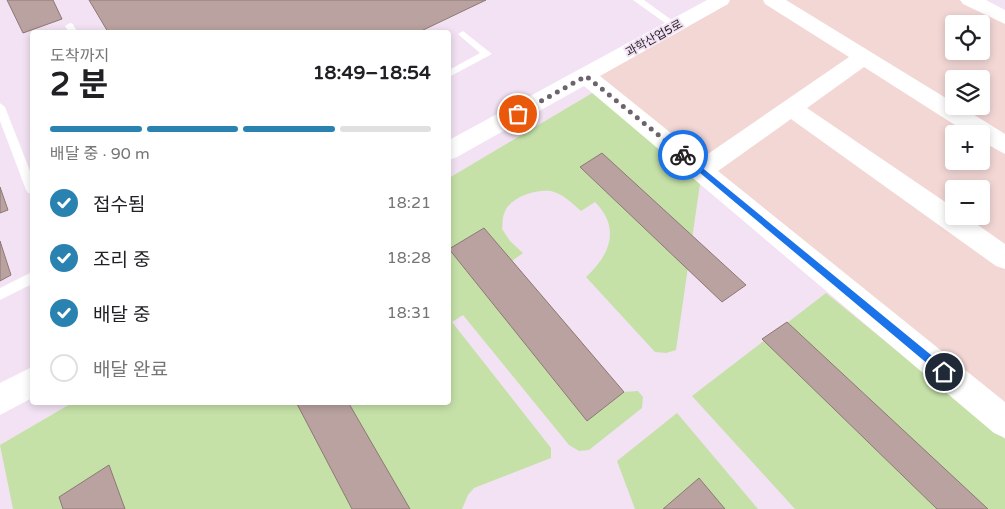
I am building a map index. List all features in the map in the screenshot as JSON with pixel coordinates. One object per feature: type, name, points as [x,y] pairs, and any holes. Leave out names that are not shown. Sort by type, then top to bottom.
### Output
[{"type":"street","name":"과학산업5로","points":[[451,150],[721,0]]},
{"type":"street","points":[[772,0],[1005,145]]},
{"type":"street","points":[[970,0],[1005,18]]},
{"type":"street","points":[[702,170],[864,57]]},
{"type":"street","points":[[586,76],[1005,422]]},
{"type":"street","points":[[792,108],[1005,258]]},
{"type":"street","points":[[0,400],[30,383]]},
{"type":"lane","points":[[638,0],[675,26]]},
{"type":"lane","points":[[451,73],[486,54],[463,34]]},
{"type":"lane","points":[[1,112],[30,185]]},
{"type":"lane","points":[[0,294],[30,279]]},
{"type":"shaded area","points":[[722,0],[971,0],[1005,18],[1005,423],[586,76]]},
{"type":"green space","points":[[594,92],[702,170],[676,350],[666,353],[655,352],[586,277],[601,260],[609,241],[610,231],[608,222],[595,202],[581,211],[555,192],[538,191],[523,195],[511,203],[504,214],[502,229],[510,241],[523,253],[512,261],[624,392],[638,391],[643,397],[642,408],[589,450],[579,451],[569,445],[463,315],[452,322],[551,448],[551,458],[474,488],[468,495],[462,509],[13,509],[0,445],[69,405],[451,405],[451,177]]},
{"type":"green space","points":[[826,293],[1005,439],[1005,509],[795,509],[692,396]]},
{"type":"green space","points":[[677,413],[758,509],[635,509],[617,461]]},
{"type":"building","points":[[7,0],[53,0],[62,19],[23,33]]},
{"type":"building","points":[[89,0],[486,0],[423,30],[107,30]]},
{"type":"building","points":[[602,153],[746,285],[722,302],[580,167]]},
{"type":"building","points":[[0,187],[8,210],[0,213]]},
{"type":"building","points":[[484,228],[624,392],[587,421],[451,251],[451,248]]},
{"type":"building","points":[[0,241],[11,275],[0,281]]},
{"type":"building","points":[[787,322],[988,509],[937,509],[762,339]]},
{"type":"building","points":[[298,405],[350,405],[410,509],[352,509]]},
{"type":"building","points":[[109,465],[125,509],[63,509],[59,497]]},
{"type":"building","points":[[699,478],[725,509],[663,509]]},
{"type":"way so far","points":[[518,114],[586,76],[683,155]]},
{"type":"route","points":[[683,155],[944,372]]}]
